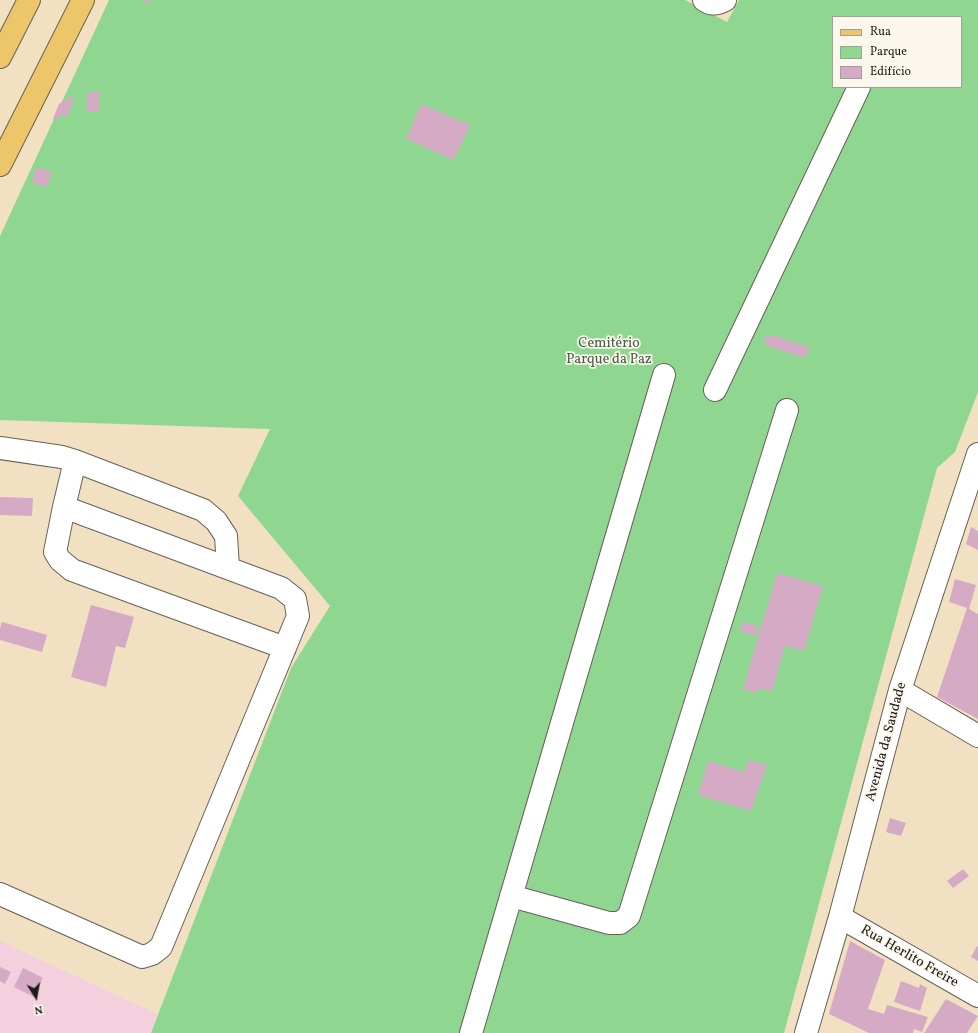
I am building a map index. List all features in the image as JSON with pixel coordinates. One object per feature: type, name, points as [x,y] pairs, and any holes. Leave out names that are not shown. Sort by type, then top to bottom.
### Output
[{"type":"main road","points":[[0,57],[29,0]]},
{"type":"main road","points":[[0,165],[83,0]]},
{"type":"street","points":[[704,0],[712,4],[718,4],[725,0]]},
{"type":"street","points":[[715,390],[859,88]]},
{"type":"street","points":[[471,1033],[664,375]]},
{"type":"street","points":[[511,896],[609,923],[620,923],[629,916],[787,410]]},
{"type":"street","points":[[0,448],[62,457],[203,510],[216,521],[226,536],[228,568]]},
{"type":"street","points":[[75,461],[55,552],[60,560],[72,570],[285,648]]},
{"type":"street","name":"Avenida da Saudade","points":[[806,1033],[840,917],[900,690],[975,473]]},
{"type":"street","points":[[0,894],[142,957],[152,954],[161,947],[298,616],[295,599],[281,588],[64,507]]},
{"type":"street","points":[[900,690],[978,736]]},
{"type":"street","name":"Rua Herlito Freire","points":[[840,917],[978,996]]},
{"type":"shaded area","points":[[0,941],[157,1014],[151,1033],[0,1033]]},
{"type":"green space","name":"Cemitério Parque da Paz","points":[[109,0],[685,0],[727,22],[739,0],[978,0],[978,392],[955,452],[937,468],[784,1033],[151,1033],[291,668],[330,606],[238,496],[270,429],[0,420],[0,236]]},
{"type":"building","points":[[141,0],[150,0],[148,4]]},
{"type":"building","points":[[88,92],[100,92],[99,112],[86,111]]},
{"type":"building","points":[[71,97],[75,97],[67,117],[61,114],[58,120],[53,119],[59,104]]},
{"type":"building","points":[[421,104],[470,125],[454,160],[406,139]]},
{"type":"building","points":[[36,167],[52,172],[47,187],[32,182]]},
{"type":"building","points":[[771,335],[809,347],[806,358],[767,346],[768,343],[763,342],[765,336],[770,337]]},
{"type":"building","points":[[0,497],[33,498],[32,516],[0,515]]},
{"type":"building","points":[[971,527],[978,531],[978,550],[966,544]]},
{"type":"building","points":[[777,573],[823,586],[804,651],[791,647],[788,649],[789,646],[785,645],[772,692],[760,688],[757,693],[743,689]]},
{"type":"building","points":[[955,579],[976,585],[969,609],[978,614],[978,719],[937,697],[967,608],[949,602]]},
{"type":"building","points":[[91,605],[134,617],[125,648],[116,646],[106,687],[71,677]]},
{"type":"building","points":[[2,622],[47,635],[42,652],[0,640],[0,629]]},
{"type":"building","points":[[743,622],[758,626],[756,636],[740,631]]},
{"type":"building","points":[[748,760],[767,765],[751,811],[698,795],[708,761],[745,772]]},
{"type":"building","points":[[890,818],[906,823],[901,836],[886,832]]},
{"type":"building","points":[[963,869],[969,876],[953,888],[947,881]]},
{"type":"building","points":[[850,941],[885,960],[868,1009],[884,1014],[887,1005],[928,1017],[922,1032],[914,1029],[913,1033],[869,1033],[829,1014]]},
{"type":"building","points":[[977,946],[978,947],[978,961],[971,957]]},
{"type":"building","points":[[0,967],[11,972],[5,984],[0,981]]},
{"type":"building","points":[[23,968],[43,978],[34,997],[14,987]]},
{"type":"building","points":[[901,981],[919,988],[920,984],[927,988],[920,1011],[894,1002]]},
{"type":"building","points":[[946,999],[978,1016],[967,1033],[924,1033]]}]
